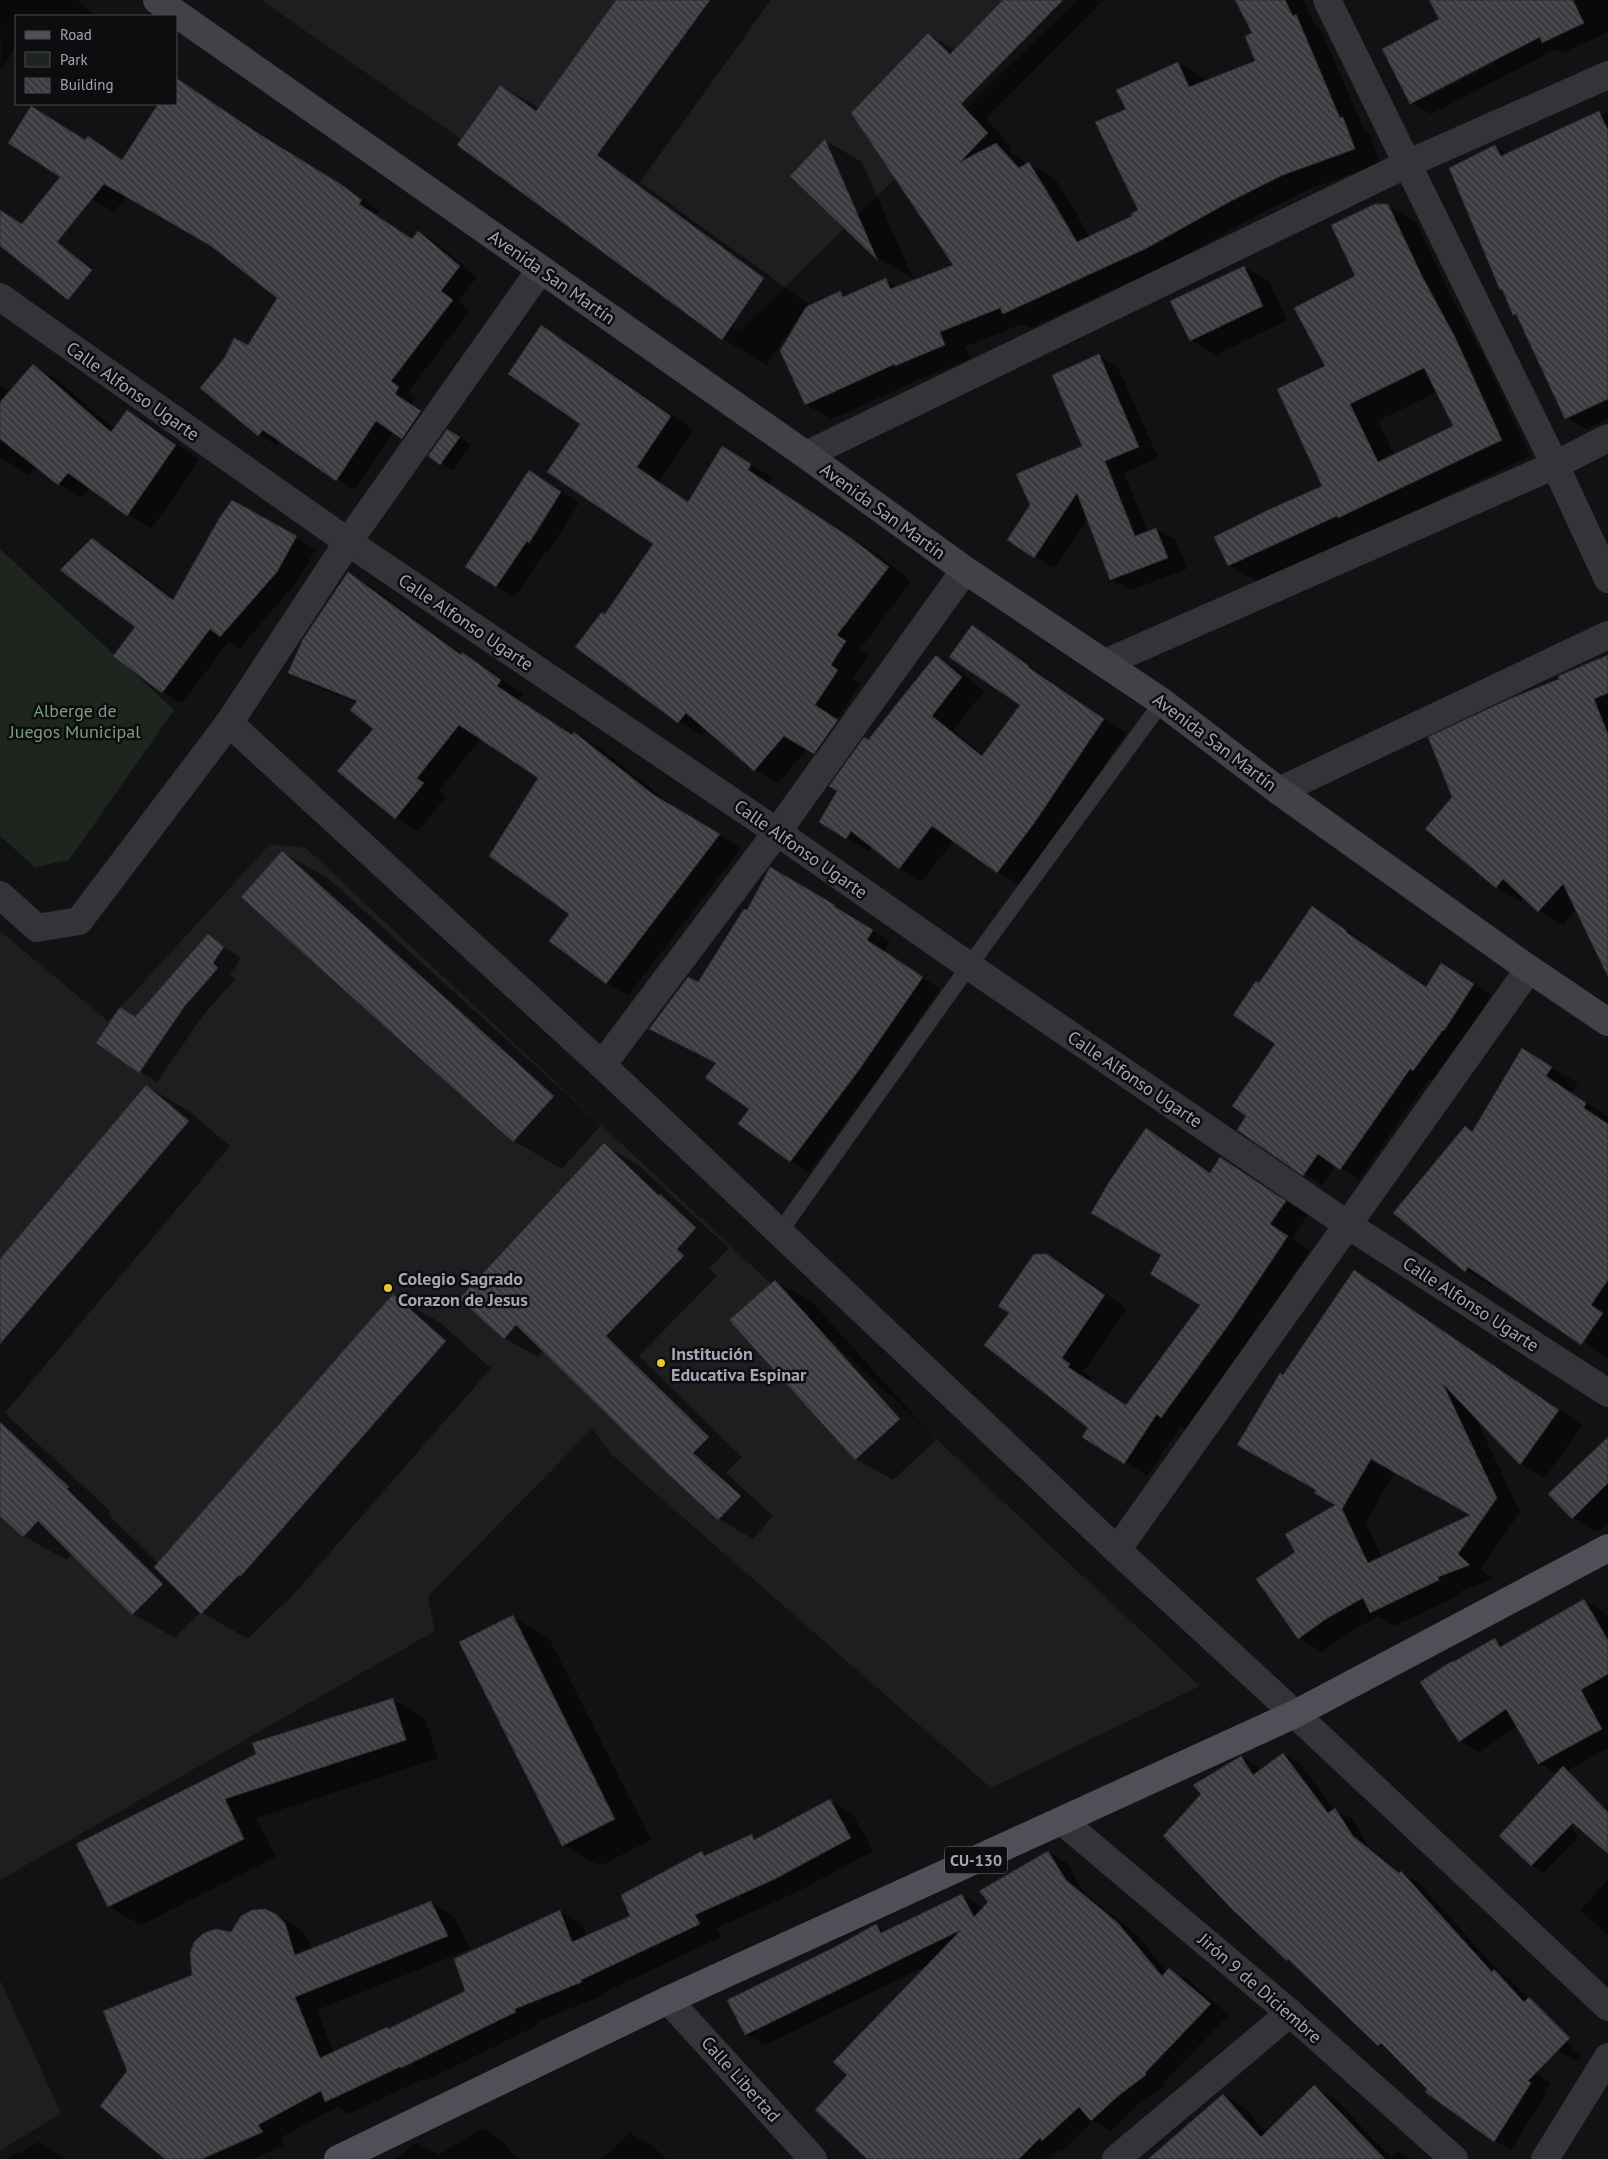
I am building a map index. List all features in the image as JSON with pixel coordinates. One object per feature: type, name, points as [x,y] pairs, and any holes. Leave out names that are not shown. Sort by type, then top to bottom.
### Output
[{"type":"main road","name":"Avenida San Martín","points":[[157,0],[541,268],[965,570],[1162,702],[1279,790],[1608,1022]]},
{"type":"main road","name":"CU-130","points":[[338,2159],[668,2000],[1295,1714],[1608,1548]]},
{"type":"street","points":[[1327,0],[1555,465],[1608,579]]},
{"type":"street","points":[[806,455],[1407,164],[1608,75]]},
{"type":"street","points":[[0,895],[37,928],[79,920],[229,723],[348,542],[541,268]]},
{"type":"street","name":"Calle Alfonso Ugarte","points":[[0,297],[348,542],[777,832],[969,966],[1348,1225],[1608,1392]]},
{"type":"street","points":[[1105,663],[1555,465],[1608,438]]},
{"type":"street","points":[[602,1065],[777,832],[965,570]]},
{"type":"street","points":[[1279,790],[1608,635]]},
{"type":"street","points":[[229,723],[602,1065],[1117,1550],[1608,2007]]},
{"type":"street","points":[[1117,1550],[1529,968]]},
{"type":"street","name":"Jirón 9 de Diciembre","points":[[1062,1821],[1290,2013],[1454,2159]]},
{"type":"street","name":"Calle Libertad","points":[[668,2000],[813,2159]]},
{"type":"street","points":[[1116,2159],[1290,2013]]},
{"type":"street","points":[[1546,2159],[1608,2058]]},
{"type":"lane","points":[[779,1233],[969,966],[1162,702]]},
{"type":"shaded area","points":[[261,0],[1077,0],[739,332]]},
{"type":"shaded area","name":"Colegio Sagrado Corazon de Jesus","points":[[270,844],[306,848],[1200,1686],[991,1788],[612,1455],[592,1429],[428,1596],[435,1631],[0,1880],[0,931],[108,1021]]},
{"type":"shaded area","points":[[0,1980],[61,2113],[0,2151]]},
{"type":"green space","name":"Alberge de Juegos Municipal","points":[[0,549],[174,710],[69,860],[35,867],[0,836]]},
{"type":"building","points":[[616,0],[710,0],[597,155],[764,278],[722,340],[457,145],[500,85],[536,111]]},
{"type":"building","points":[[1003,0],[1063,0],[961,104],[988,133],[960,162],[996,143],[1019,168],[1029,162],[1077,242],[1132,216],[1131,214],[1138,210],[1095,122],[1126,109],[1116,90],[1178,62],[1189,87],[1255,61],[1245,36],[1252,33],[1235,0],[1285,0],[1293,16],[1296,14],[1340,118],[1343,117],[1355,149],[1283,175],[1231,201],[1145,249],[1003,314],[1000,308],[940,332],[945,345],[895,366],[895,364],[805,405],[780,351],[806,307],[840,291],[843,297],[886,278],[890,289],[953,265],[851,113],[928,33],[950,54]]},
{"type":"building","points":[[1429,0],[1573,0],[1584,23],[1542,43],[1540,37],[1410,104],[1382,49],[1439,19]]},
{"type":"building","points":[[178,79],[261,135],[342,185],[362,200],[359,204],[412,239],[418,231],[460,266],[441,291],[453,300],[391,381],[399,387],[395,394],[421,411],[402,439],[376,421],[336,481],[263,430],[258,436],[200,388],[225,357],[234,338],[248,345],[277,298],[211,246],[104,184],[57,242],[92,270],[68,300],[0,246],[0,210],[22,224],[60,177],[8,143],[31,106],[85,140],[88,136],[122,160],[157,105],[178,105]]},
{"type":"building","points":[[1599,111],[1608,130],[1608,399],[1565,419],[1516,314],[1513,315],[1502,289],[1500,290],[1449,168],[1495,145],[1501,156]]},
{"type":"building","points":[[825,139],[877,259],[877,260],[790,176]]},
{"type":"building","points":[[1375,204],[1388,204],[1422,276],[1455,337],[1502,440],[1338,518],[1337,516],[1228,566],[1214,537],[1322,486],[1277,389],[1325,366],[1294,308],[1355,276],[1331,225]],"holes":[[[1424,368],[1453,426],[1378,462],[1350,404]]]},
{"type":"building","points":[[1244,266],[1263,306],[1190,341],[1170,301]]},
{"type":"building","points":[[541,325],[671,416],[637,467],[688,502],[722,446],[751,464],[748,470],[851,538],[889,567],[837,635],[846,641],[831,665],[838,670],[815,705],[838,720],[814,754],[784,736],[754,771],[686,713],[678,723],[575,647],[602,612],[605,614],[653,544],[547,472],[580,424],[508,374]]},
{"type":"building","points":[[1099,354],[1139,447],[1105,461],[1135,536],[1156,528],[1168,558],[1110,580],[1077,493],[1034,558],[1007,540],[1030,505],[1016,474],[1082,446],[1052,375]]},
{"type":"building","points":[[33,364],[111,432],[127,410],[176,445],[127,516],[68,473],[58,485],[0,439],[0,402]]},
{"type":"building","points":[[447,429],[460,437],[440,465],[428,456]]},
{"type":"building","points":[[529,470],[561,492],[529,543],[527,541],[496,587],[465,567]]},
{"type":"building","points":[[232,500],[297,536],[277,572],[220,637],[210,629],[162,693],[113,656],[135,627],[60,570],[92,538],[173,600],[220,517]]},
{"type":"building","points":[[348,572],[461,655],[462,652],[501,680],[497,686],[572,735],[574,732],[654,795],[720,834],[606,984],[549,941],[569,914],[489,856],[538,778],[459,725],[417,778],[424,783],[395,819],[337,771],[373,729],[350,710],[357,701],[288,673],[303,639]]},
{"type":"building","points":[[972,625],[1028,667],[1104,719],[1035,822],[997,873],[932,826],[899,869],[851,831],[846,839],[819,822],[837,791],[829,786],[864,737],[868,740],[936,655],[962,677],[932,716],[982,756],[1020,705],[949,657]]},
{"type":"building","points":[[1608,655],[1608,693],[1594,699],[1608,734],[1608,977],[1563,884],[1538,912],[1503,879],[1496,888],[1425,829],[1452,797],[1428,737],[1509,699],[1559,679],[1558,676]]},
{"type":"building","points":[[282,851],[554,1096],[513,1142],[241,897]]},
{"type":"building","points":[[770,867],[873,930],[867,940],[923,977],[859,1070],[790,1162],[738,1124],[749,1109],[705,1078],[716,1063],[649,1029],[688,977],[698,982],[744,909],[747,910]]},
{"type":"building","points":[[1312,906],[1346,932],[1426,987],[1441,963],[1474,984],[1444,1031],[1413,1071],[1410,1069],[1340,1170],[1318,1154],[1303,1176],[1237,1130],[1246,1116],[1232,1106],[1275,1044],[1233,1015],[1256,981],[1259,983]]},
{"type":"building","points":[[208,934],[224,947],[213,963],[218,968],[184,1007],[139,1073],[96,1043],[120,1007],[135,1017]]},
{"type":"building","points":[[1522,1048],[1552,1067],[1546,1076],[1586,1103],[1584,1108],[1608,1124],[1608,1280],[1591,1305],[1603,1313],[1581,1345],[1468,1267],[1465,1272],[1393,1213],[1465,1126],[1472,1132]]},
{"type":"building","points":[[146,1085],[189,1121],[0,1344],[0,1259]]},
{"type":"building","points":[[1146,1128],[1210,1173],[1220,1157],[1286,1201],[1270,1224],[1288,1236],[1230,1323],[1161,1418],[1157,1414],[1124,1464],[1082,1437],[1088,1428],[984,1345],[1009,1313],[998,1306],[1034,1254],[1047,1254],[1105,1295],[1062,1358],[1070,1364],[1068,1367],[1126,1405],[1200,1305],[1150,1274],[1161,1255],[1091,1213],[1109,1182]]},
{"type":"building","points":[[604,1143],[659,1196],[660,1194],[696,1228],[677,1249],[684,1256],[606,1336],[709,1437],[693,1453],[741,1496],[718,1520],[666,1472],[516,1325],[504,1339],[459,1299]]},
{"type":"building","points":[[1354,1270],[1559,1410],[1520,1465],[1443,1384],[1497,1498],[1458,1554],[1470,1565],[1438,1577],[1439,1580],[1370,1613],[1363,1598],[1326,1619],[1298,1639],[1256,1579],[1295,1552],[1285,1534],[1335,1505],[1314,1493],[1316,1490],[1237,1445],[1280,1373],[1283,1375]],"holes":[[[1371,1459],[1470,1515],[1368,1563],[1342,1509]]]},
{"type":"building","points":[[775,1280],[900,1419],[855,1460],[729,1320]]},
{"type":"building","points":[[393,1294],[446,1341],[241,1576],[239,1575],[201,1614],[154,1567]]},
{"type":"building","points":[[0,1422],[69,1487],[67,1489],[163,1584],[132,1615],[38,1521],[23,1537],[0,1516]]},
{"type":"building","points":[[1608,1437],[1608,1483],[1572,1519],[1548,1494]]},
{"type":"building","points":[[1584,1599],[1608,1640],[1608,1674],[1581,1690],[1602,1729],[1538,1764],[1506,1709],[1459,1742],[1420,1682],[1452,1661],[1495,1638],[1500,1647]]},
{"type":"building","points":[[513,1615],[615,1819],[562,1846],[459,1642]]},
{"type":"building","points":[[393,1698],[406,1740],[225,1799],[244,1839],[108,1907],[76,1844],[256,1754],[252,1743]]},
{"type":"building","points":[[1283,1753],[1328,1813],[1335,1808],[1353,1836],[1399,1873],[1401,1871],[1492,1972],[1494,1969],[1524,2002],[1529,1997],[1570,2038],[1528,2081],[1531,2083],[1494,2142],[1425,2092],[1427,2089],[1381,2043],[1378,2046],[1288,1959],[1287,1961],[1232,1909],[1163,1836],[1201,1794],[1193,1785],[1241,1756],[1253,1775]]},
{"type":"building","points":[[1563,1766],[1608,1812],[1608,1854],[1573,1823],[1531,1866],[1499,1836]]},
{"type":"building","points":[[830,1799],[851,1838],[775,1879],[695,1915],[700,1924],[581,1980],[582,1982],[515,2009],[516,2012],[401,2068],[325,2102],[321,2091],[258,2125],[263,2132],[202,2159],[165,2159],[100,2106],[127,2071],[103,2011],[192,1975],[190,1954],[194,1942],[204,1933],[216,1929],[231,1932],[241,1916],[252,1910],[265,1909],[276,1914],[285,1923],[295,1955],[431,1901],[448,1936],[295,1997],[320,2058],[387,2027],[388,2029],[465,1991],[454,1959],[560,1910],[572,1942],[630,1916],[621,1895],[702,1851],[704,1856],[752,1834],[754,1840]]},
{"type":"building","points":[[1048,1851],[1066,1880],[1118,1923],[1162,1976],[1169,1968],[1211,2004],[1145,2073],[1146,2075],[1118,2096],[1091,2121],[1079,2107],[1042,2141],[1040,2138],[1019,2159],[867,2159],[815,2110],[847,2075],[833,2062],[961,1930],[745,2035],[727,2000],[835,1947],[876,1924],[881,1933],[962,1894],[974,1917],[988,1902],[979,1891]]},
{"type":"building","points":[[1314,2085],[1385,2159],[1148,2159],[1223,2094],[1261,2137]]},
{"type":"place","name":"Colegio Sagrado Corazon de Jesus","points":[[388,1288]]},
{"type":"place","name":"Institución Educativa Espinar","points":[[661,1363]]}]
